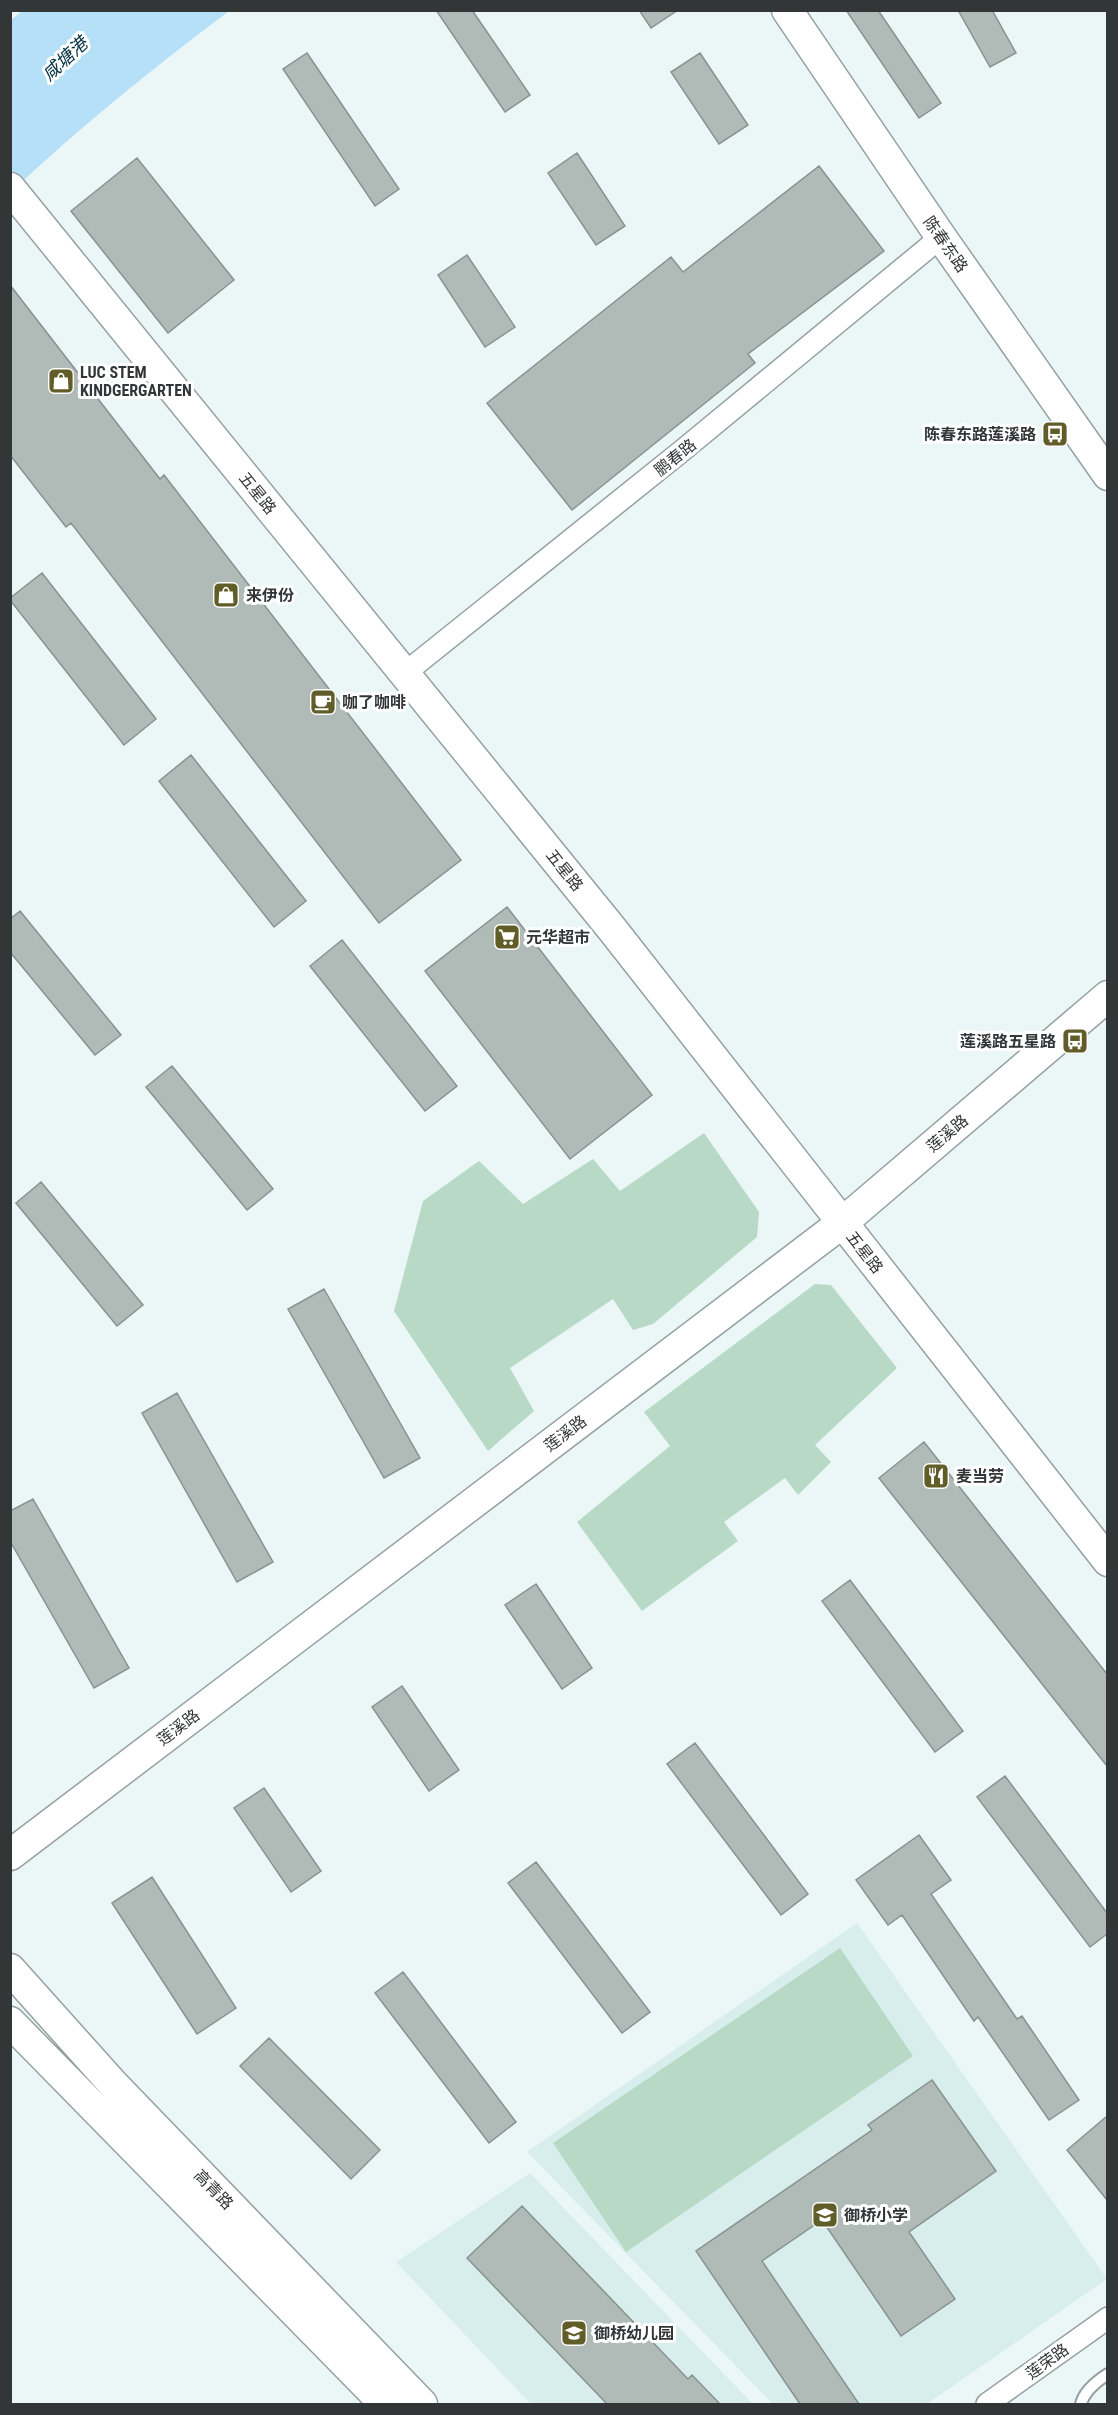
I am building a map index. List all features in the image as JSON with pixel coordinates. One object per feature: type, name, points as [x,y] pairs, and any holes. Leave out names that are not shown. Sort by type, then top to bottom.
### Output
[{"type":"street","name":"陈春东路","points":[[787,10],[941,237],[1107,475]]},
{"type":"street","name":"五星路","points":[[18,196],[612,929],[1107,1561]]},
{"type":"street","name":"鹏春路","points":[[405,673],[683,450],[941,237]]},
{"type":"street","name":"莲溪路","points":[[10,1855],[842,1223],[1107,996]]},
{"type":"street","name":"高青路","points":[[10,1969],[114,2085],[422,2404]]},
{"type":"street","name":"高青路","points":[[10,2022],[385,2404]]},
{"type":"street","name":"莲荣路","points":[[987,2404],[1107,2318]]},
{"type":"lane","points":[[1081,2404],[1082,2399],[1107,2374]]},
{"type":"shaded area","name":"御桥小学","points":[[857,1923],[1107,2279],[927,2404],[773,2404],[527,2152]]},
{"type":"shaded area","name":"御桥幼儿园","points":[[530,2173],[753,2404],[531,2404],[396,2262]]},
{"type":"green space","points":[[704,1133],[759,1212],[757,1237],[653,1324],[633,1330],[613,1299],[510,1368],[534,1411],[488,1451],[394,1311],[423,1201],[479,1161],[523,1204],[593,1159],[620,1191]]},
{"type":"green space","points":[[815,1284],[831,1285],[897,1368],[815,1445],[831,1462],[798,1495],[785,1478],[724,1522],[738,1541],[642,1611],[577,1522],[670,1446],[644,1412]]},
{"type":"green space","points":[[840,1948],[913,2056],[626,2252],[553,2143]]},
{"type":"water","name":"咸塘港","points":[[22,11],[229,11],[117,98],[11,192],[11,20]]},
{"type":"building","points":[[436,10],[472,10],[530,95],[505,112]]},
{"type":"building","points":[[639,10],[678,10],[651,28]]},
{"type":"building","points":[[846,10],[878,10],[941,103],[919,118]]},
{"type":"building","points":[[958,10],[992,10],[1016,53],[990,67]]},
{"type":"building","points":[[307,53],[399,189],[375,206],[283,69]]},
{"type":"building","points":[[700,53],[748,125],[719,144],[671,72]]},
{"type":"building","points":[[577,153],[625,226],[596,245],[548,173]]},
{"type":"building","points":[[137,158],[234,280],[168,333],[71,211]]},
{"type":"building","points":[[819,166],[884,251],[748,354],[755,363],[572,510],[487,403],[671,257],[683,272]]},
{"type":"building","points":[[467,255],[515,327],[485,347],[438,275]]},
{"type":"building","points":[[10,285],[160,479],[164,475],[461,860],[379,923],[71,523],[66,527],[10,455]]},
{"type":"building","points":[[42,573],[156,719],[124,745],[10,600]]},
{"type":"building","points":[[191,755],[306,901],[274,927],[159,781]]},
{"type":"building","points":[[507,907],[652,1095],[570,1159],[425,971]]},
{"type":"building","points":[[20,911],[121,1035],[95,1055],[10,952],[10,919]]},
{"type":"building","points":[[342,940],[457,1086],[425,1111],[310,966]]},
{"type":"building","points":[[172,1066],[273,1189],[247,1210],[146,1087]]},
{"type":"building","points":[[41,1182],[143,1305],[117,1326],[16,1203]]},
{"type":"building","points":[[324,1289],[420,1458],[384,1478],[288,1309]]},
{"type":"building","points":[[177,1393],[273,1562],[237,1582],[142,1413]]},
{"type":"building","points":[[924,1442],[1107,1674],[1107,1766],[879,1478]]},
{"type":"building","points":[[33,1499],[129,1668],[94,1688],[10,1541],[10,1511]]},
{"type":"building","points":[[850,1580],[963,1731],[935,1752],[822,1601]]},
{"type":"building","points":[[536,1584],[592,1668],[562,1689],[505,1605]]},
{"type":"building","points":[[402,1686],[459,1770],[429,1791],[372,1707]]},
{"type":"building","points":[[695,1743],[808,1894],[781,1915],[667,1764]]},
{"type":"building","points":[[1005,1776],[1107,1913],[1107,1934],[1090,1947],[977,1797]]},
{"type":"building","points":[[264,1788],[321,1871],[291,1892],[234,1808]]},
{"type":"building","points":[[919,1835],[951,1880],[931,1894],[1017,2019],[1022,2016],[1079,2100],[1049,2120],[978,2017],[974,2021],[902,1915],[888,1925],[856,1880]]},
{"type":"building","points":[[536,1862],[650,2012],[622,2033],[508,1883]]},
{"type":"building","points":[[152,1877],[236,2008],[197,2034],[112,1903]]},
{"type":"building","points":[[403,1972],[516,2122],[489,2143],[375,1993]]},
{"type":"building","points":[[269,2038],[380,2150],[351,2179],[240,2066]]},
{"type":"building","points":[[932,2080],[996,2171],[909,2232],[955,2299],[901,2336],[822,2220],[762,2261],[859,2404],[800,2404],[696,2251],[872,2130],[868,2125]]},
{"type":"building","points":[[1107,2116],[1107,2200],[1067,2150]]},
{"type":"building","points":[[522,2206],[688,2379],[692,2375],[720,2404],[607,2404],[467,2258]]},
{"type":"place","name":"LUC STEM KINDGERGARTEN","points":[[61,381]]},
{"type":"place","name":"陈春东路莲溪路","points":[[1055,434]]},
{"type":"place","name":"来伊份","points":[[226,595]]},
{"type":"place","name":"咖了咖啡","points":[[323,702]]},
{"type":"place","name":"元华超市","points":[[507,937]]},
{"type":"place","name":"莲溪路五星路","points":[[1075,1041]]},
{"type":"place","name":"麦当劳","points":[[936,1476]]},
{"type":"place","name":"御桥小学","points":[[825,2215]]},
{"type":"place","name":"御桥幼儿园","points":[[574,2333]]}]
